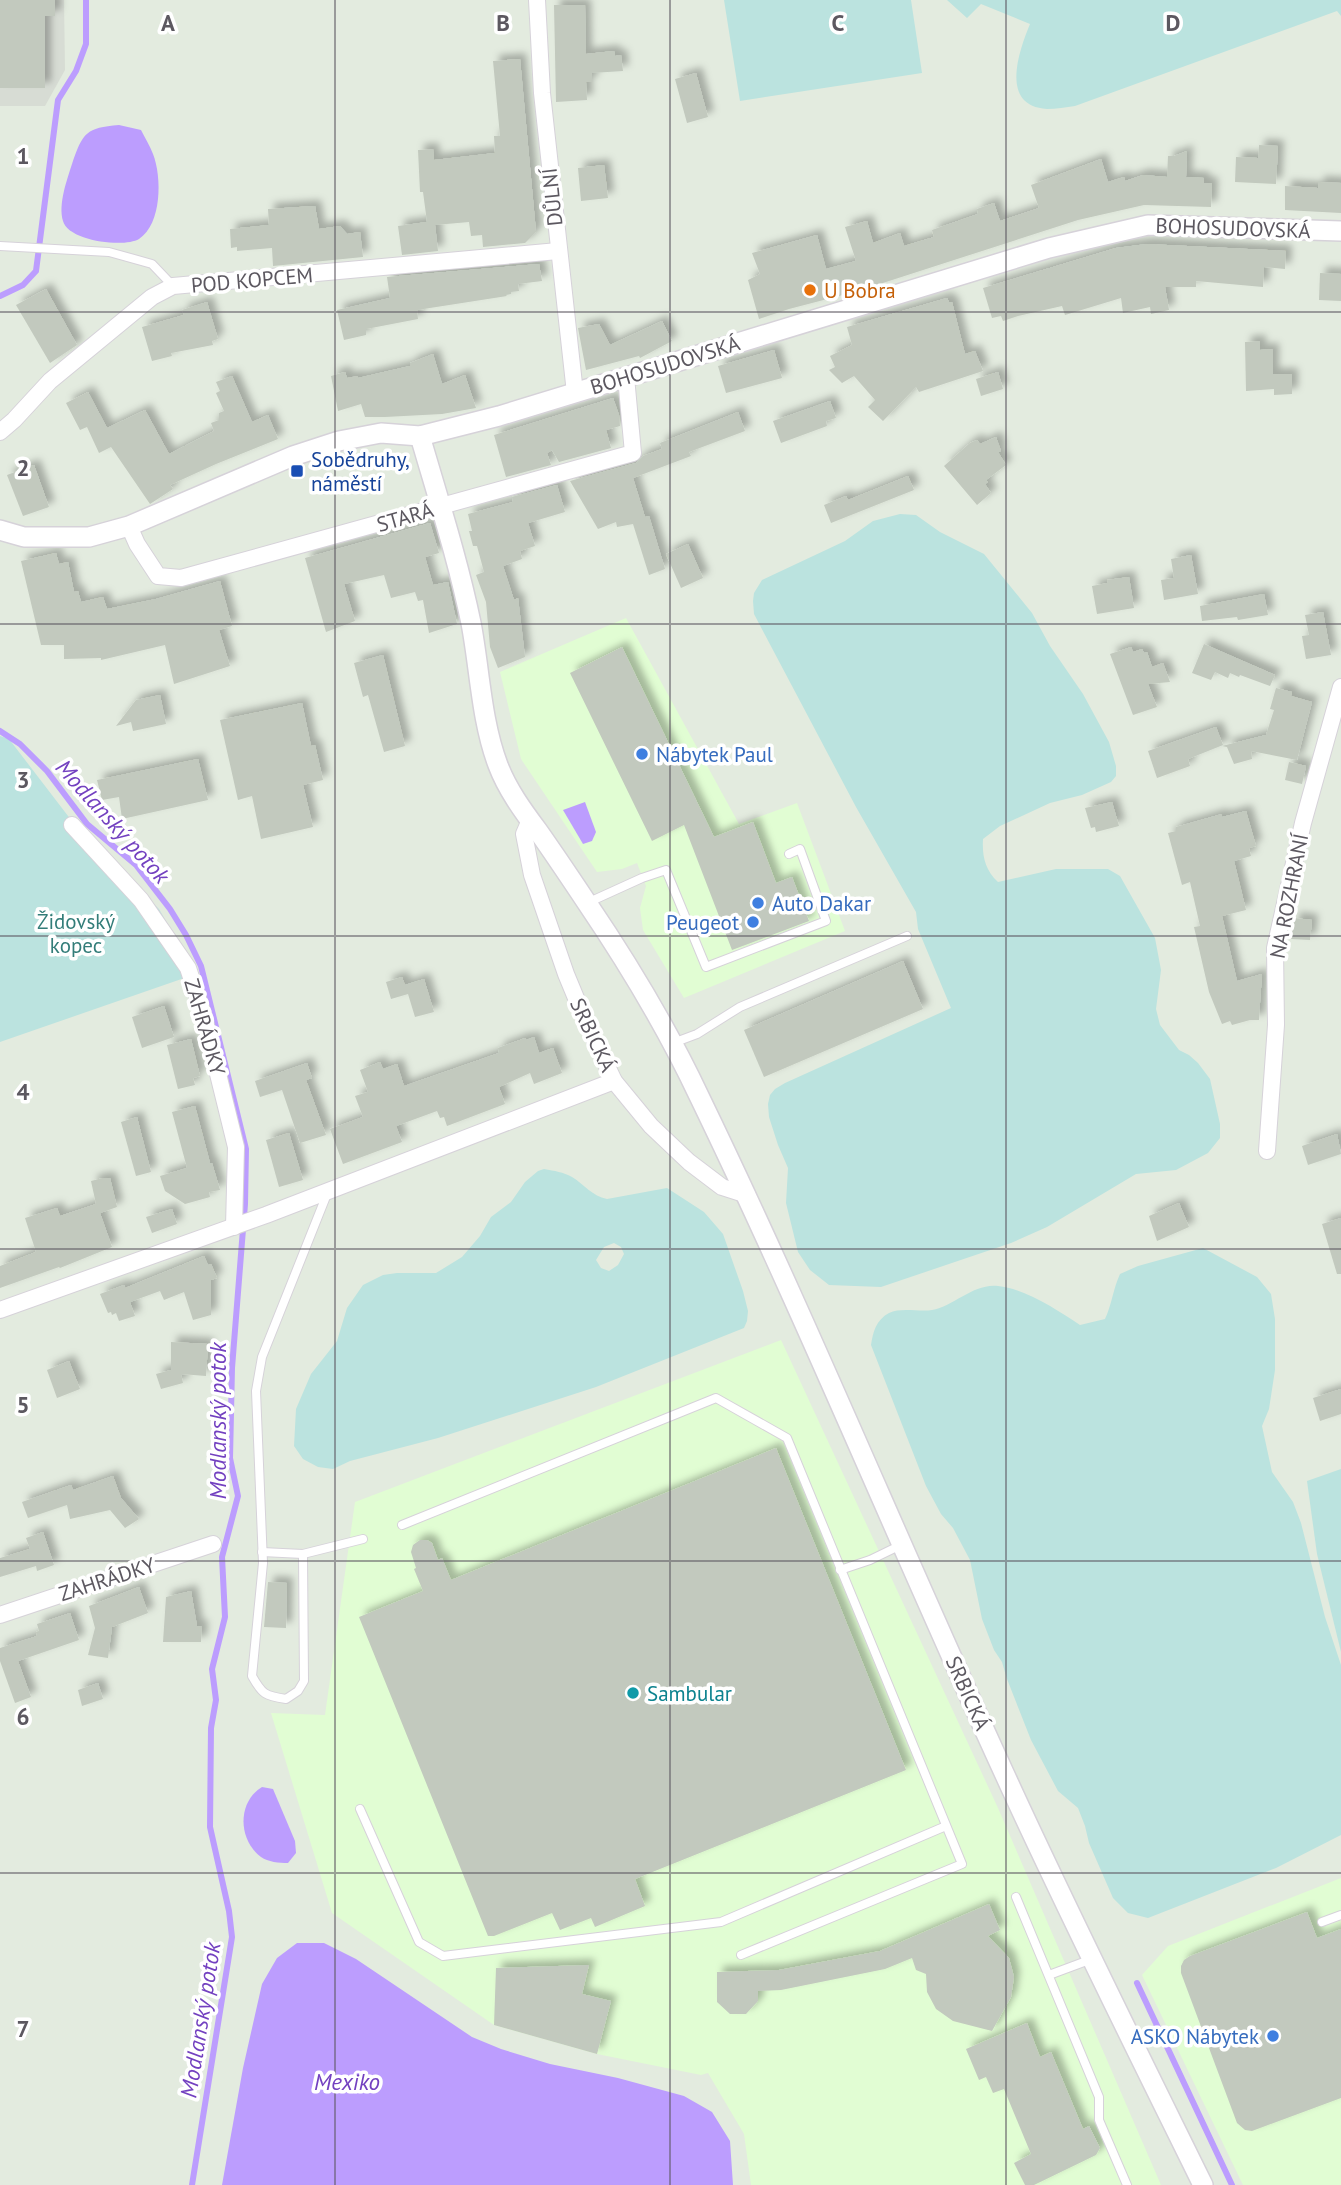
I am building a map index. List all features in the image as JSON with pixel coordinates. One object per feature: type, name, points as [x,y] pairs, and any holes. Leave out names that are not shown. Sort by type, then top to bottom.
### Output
[{"type":"street","name":"DŮLNÍ","points":[[537,0],[542,93],[575,393]]},
{"type":"street","name":"BOHOSUDOVSKÁ","points":[[0,530],[24,537],[89,537],[129,526],[270,465],[339,441],[381,433],[420,436],[499,416],[1049,248],[1147,225],[1341,231]]},
{"type":"street","name":"POD KOPCEM","points":[[0,432],[50,381],[152,297],[173,286],[558,251]]},
{"type":"street","name":"STARÁ","points":[[129,526],[136,544],[158,576],[181,578],[634,453],[626,377]]},
{"type":"street","name":"SRBICKÁ","points":[[420,436],[461,580],[472,626],[492,747],[505,780],[632,971],[673,1044],[747,1195],[1010,1786],[1203,2185]]},
{"type":"street","name":"NA ROZHRANÍ","points":[[1267,1151],[1276,1025],[1275,948],[1303,823],[1341,687]]},
{"type":"street","name":"SRBICKÁ","points":[[530,820],[524,834],[532,876],[566,974],[614,1081],[651,1126],[690,1162],[722,1187],[747,1195]]},
{"type":"street","name":"ZAHRÁDKY","points":[[72,825],[141,900],[188,968],[204,1017],[236,1147],[234,1227]]},
{"type":"street","points":[[0,1310],[234,1227],[614,1081]]},
{"type":"street","name":"ZAHRÁDKY","points":[[0,1615],[213,1544]]},
{"type":"lane","points":[[0,246],[109,252],[152,264],[173,286]]},
{"type":"lane","points":[[587,903],[666,870],[706,967],[826,921],[800,849],[789,854]]},
{"type":"lane","points":[[673,1044],[697,1034],[740,1007],[907,936]]},
{"type":"lane","points":[[303,1554],[304,1681],[298,1691],[286,1699],[272,1697],[261,1692],[252,1676],[262,1552],[256,1391],[262,1357],[329,1191]]},
{"type":"lane","points":[[402,1524],[716,1398],[786,1438],[962,1864],[741,1955]]},
{"type":"lane","points":[[262,1552],[303,1554],[363,1539]]},
{"type":"lane","points":[[840,1570],[870,1560],[901,1545]]},
{"type":"lane","points":[[360,1809],[419,1942],[443,1956],[721,1922],[946,1826]]},
{"type":"lane","points":[[1016,1896],[1099,2097],[1099,2120],[1126,2185]]},
{"type":"lane","points":[[1322,1922],[1341,1915]]},
{"type":"lane","points":[[1049,1975],[1092,1959]]},
{"type":"shaded area","points":[[0,0],[64,0],[65,70],[45,106],[0,106]]},
{"type":"shaded area","points":[[626,618],[739,824],[797,803],[845,931],[684,998],[643,930],[640,908],[646,886],[637,863],[622,869],[597,872],[521,759],[500,672]]},
{"type":"shaded area","points":[[781,1340],[998,1808],[1161,2185],[751,2185],[744,2134],[708,2073],[701,2075],[597,2054],[494,2025],[332,1913],[271,1713],[325,1715],[355,1502]]},
{"type":"shaded area","points":[[1341,1878],[1341,2185],[1243,2185],[1142,1975],[1168,1946]]},
{"type":"green space","points":[[724,0],[911,0],[922,73],[740,101]]},
{"type":"green space","points":[[947,0],[1341,0],[1341,16],[1337,11],[1075,106],[1047,109],[1032,106],[1023,98],[1018,88],[1018,62],[1030,24],[981,4],[967,18]]},
{"type":"green space","points":[[900,514],[916,515],[940,532],[984,554],[1032,613],[1050,646],[1083,694],[1109,742],[1116,766],[1116,776],[1111,782],[1082,795],[1050,803],[1000,826],[983,839],[987,868],[998,882],[1056,869],[1108,869],[1120,876],[1155,938],[1161,970],[1156,1009],[1160,1025],[1179,1050],[1198,1063],[1210,1079],[1220,1124],[1220,1138],[1208,1153],[1176,1170],[1136,1174],[1047,1227],[1011,1243],[881,1287],[829,1285],[810,1270],[798,1252],[786,1203],[788,1168],[769,1117],[770,1095],[785,1083],[951,1008],[918,929],[916,912],[856,807],[754,614],[753,601],[754,593],[762,580],[845,541],[873,521]]},
{"type":"green space","name":"Židovský kopec","points":[[0,736],[9,739],[78,829],[159,909],[186,956],[193,975],[0,1042]]},
{"type":"green space","points":[[544,1169],[565,1174],[607,1199],[667,1188],[704,1212],[723,1234],[743,1291],[748,1311],[744,1328],[596,1387],[438,1438],[350,1461],[333,1469],[318,1467],[303,1459],[294,1446],[296,1409],[311,1374],[337,1341],[347,1308],[363,1285],[383,1275],[436,1273],[462,1257],[480,1236],[491,1217],[511,1202],[525,1182]],"holes":[[[614,1243],[621,1247],[624,1254],[618,1265],[609,1271],[601,1268],[596,1260],[604,1247]]]},
{"type":"green space","points":[[1203,1248],[1257,1277],[1271,1294],[1275,1319],[1275,1370],[1269,1409],[1262,1426],[1272,1472],[1293,1502],[1301,1523],[1325,1617],[1341,1665],[1341,1835],[1276,1868],[1148,1918],[1128,1913],[1113,1898],[1089,1843],[1078,1808],[1058,1791],[1031,1740],[1002,1662],[994,1650],[982,1619],[970,1560],[926,1486],[871,1345],[876,1327],[889,1313],[940,1308],[972,1291],[989,1286],[1019,1291],[1080,1325],[1105,1319],[1120,1274],[1138,1266]]},
{"type":"green space","points":[[1341,1469],[1341,1652],[1317,1554],[1307,1481]]},
{"type":"water","points":[[119,125],[141,130],[153,154],[159,187],[156,212],[147,232],[132,242],[110,243],[85,238],[67,228],[63,221],[62,207],[68,177],[83,138],[93,130]]},
{"type":"water","points":[[585,802],[596,832],[592,841],[583,844],[563,810]]},
{"type":"water","points":[[262,1787],[273,1789],[295,1841],[296,1853],[288,1863],[261,1857],[248,1841],[245,1811],[248,1802]]},
{"type":"water","name":"Mexiko","points":[[297,1943],[324,1943],[356,1959],[472,2037],[501,2049],[550,2064],[618,2078],[684,2096],[712,2112],[730,2141],[733,2185],[222,2185],[243,2068],[262,1984],[277,1958]]},
{"type":"building","points":[[0,0],[55,0],[55,16],[45,16],[45,88],[0,88]]},
{"type":"building","points":[[554,5],[585,5],[586,54],[614,51],[615,56],[621,55],[623,71],[592,73],[592,82],[586,82],[587,100],[556,102]]},
{"type":"building","points":[[520,59],[536,232],[525,243],[483,247],[482,235],[471,236],[469,222],[435,225],[438,251],[402,255],[398,226],[427,222],[423,192],[420,192],[418,150],[433,149],[434,160],[495,153],[494,136],[500,136],[493,61]]},
{"type":"building","points":[[696,73],[708,117],[687,123],[675,79]]},
{"type":"building","points":[[1259,145],[1278,146],[1276,184],[1235,182],[1236,157],[1258,158]]},
{"type":"building","points":[[1187,151],[1186,177],[1204,178],[1204,183],[1212,183],[1211,207],[1144,205],[1078,220],[858,291],[759,319],[748,280],[760,274],[752,253],[817,235],[826,269],[856,261],[845,227],[867,221],[873,243],[900,233],[904,246],[934,237],[932,230],[978,214],[977,209],[994,203],[1000,221],[1039,208],[1031,185],[1101,159],[1108,182],[1124,177],[1125,181],[1143,175],[1167,177],[1168,156]]},
{"type":"building","points":[[604,165],[608,198],[581,201],[578,168]]},
{"type":"building","points":[[1318,182],[1341,183],[1341,213],[1285,210],[1285,186],[1318,188]]},
{"type":"building","points":[[315,206],[319,229],[340,226],[347,234],[360,232],[363,257],[273,266],[272,248],[237,251],[237,247],[231,248],[230,229],[269,225],[268,209]]},
{"type":"building","points":[[1147,244],[1286,251],[1285,269],[1264,267],[1263,287],[1196,281],[1196,287],[1165,287],[1169,310],[1151,314],[1150,307],[1123,313],[1121,298],[1065,315],[1062,306],[1003,321],[1001,316],[992,318],[983,288],[1116,248]]},
{"type":"building","points":[[539,264],[542,281],[518,284],[519,291],[511,292],[507,296],[417,310],[418,319],[366,329],[366,335],[344,340],[337,310],[390,298],[387,277]]},
{"type":"building","points":[[1320,273],[1341,274],[1341,301],[1319,300]]},
{"type":"building","points":[[46,289],[77,345],[50,363],[16,305]]},
{"type":"building","points":[[947,298],[952,302],[965,354],[975,351],[983,371],[919,392],[916,387],[883,421],[868,407],[875,400],[854,376],[842,383],[829,370],[835,367],[830,356],[852,345],[847,327]]},
{"type":"building","points":[[207,302],[218,339],[212,341],[213,345],[171,353],[172,356],[152,361],[142,327],[184,315],[182,310]]},
{"type":"building","points":[[662,321],[672,341],[640,358],[639,356],[586,370],[578,328],[599,324],[610,345]]},
{"type":"building","points":[[1260,341],[1260,350],[1273,349],[1273,374],[1292,374],[1292,394],[1274,395],[1274,389],[1246,391],[1245,342]]},
{"type":"building","points":[[774,350],[782,378],[726,393],[718,366]]},
{"type":"building","points":[[433,354],[442,384],[465,375],[476,408],[442,414],[385,417],[365,417],[361,404],[338,411],[331,376],[345,372],[347,378],[358,378],[410,366],[410,363]]},
{"type":"building","points":[[998,372],[1003,389],[981,396],[976,379]]},
{"type":"building","points":[[232,376],[252,422],[268,415],[278,439],[170,485],[173,489],[150,504],[111,447],[99,453],[87,427],[80,430],[66,403],[88,392],[107,428],[145,410],[169,454],[214,431],[211,423],[219,420],[219,413],[224,411],[216,393],[220,391],[216,382]]},
{"type":"building","points":[[613,398],[620,426],[606,430],[611,448],[559,462],[552,450],[547,453],[551,465],[506,477],[494,435]]},
{"type":"building","points":[[830,401],[836,418],[826,421],[827,426],[781,443],[773,421]]},
{"type":"building","points":[[738,412],[745,431],[689,452],[691,456],[633,478],[645,517],[649,516],[665,569],[649,575],[633,524],[617,527],[616,522],[598,529],[570,481],[636,463],[643,456],[662,449],[660,443]]},
{"type":"building","points":[[996,437],[1001,451],[998,452],[1006,465],[986,480],[988,482],[985,484],[991,493],[977,505],[944,466],[970,443],[977,440],[980,444]]},
{"type":"building","points":[[34,465],[49,507],[23,516],[7,475]]},
{"type":"building","points":[[908,476],[914,490],[831,523],[824,505],[846,496],[848,500]]},
{"type":"building","points":[[557,485],[565,512],[528,523],[535,546],[520,551],[522,559],[503,566],[514,600],[518,598],[525,657],[498,668],[490,647],[486,602],[476,575],[484,572],[477,546],[473,546],[468,514],[513,502],[512,497]]},
{"type":"building","points":[[430,523],[439,553],[425,557],[433,585],[448,582],[457,624],[429,633],[423,600],[418,601],[415,592],[391,598],[384,575],[344,584],[355,621],[326,632],[305,558]]},
{"type":"building","points":[[688,544],[703,578],[681,588],[666,554]]},
{"type":"building","points":[[56,553],[59,564],[68,562],[74,592],[78,591],[81,602],[103,597],[107,609],[220,581],[232,626],[219,630],[230,666],[174,684],[165,645],[101,660],[64,659],[64,645],[41,645],[21,561]]},
{"type":"building","points":[[1191,555],[1198,594],[1164,600],[1161,580],[1174,578],[1171,559]]},
{"type":"building","points":[[1129,577],[1134,608],[1097,614],[1092,586],[1108,583],[1107,580]]},
{"type":"building","points":[[1264,594],[1268,615],[1238,620],[1237,617],[1202,621],[1200,606]]},
{"type":"building","points":[[1323,612],[1331,655],[1306,659],[1302,636],[1309,635],[1305,615]]},
{"type":"building","points":[[1204,644],[1275,675],[1270,686],[1230,673],[1228,678],[1215,672],[1211,680],[1192,673]]},
{"type":"building","points":[[622,647],[714,837],[753,822],[776,883],[792,877],[809,921],[732,950],[684,825],[652,841],[570,673]]},
{"type":"building","points":[[1131,647],[1133,652],[1142,649],[1144,653],[1147,652],[1152,667],[1163,663],[1170,682],[1148,684],[1157,707],[1133,715],[1110,654]]},
{"type":"building","points":[[383,655],[405,746],[384,752],[368,695],[363,697],[354,663]]},
{"type":"building","points":[[1276,688],[1312,702],[1297,760],[1251,751],[1252,759],[1234,764],[1227,747],[1222,746],[1266,735],[1274,710],[1270,709]]},
{"type":"building","points":[[160,695],[166,724],[133,731],[131,722],[116,726],[136,700]]},
{"type":"building","points":[[302,703],[311,746],[315,745],[323,780],[303,785],[313,827],[261,839],[252,796],[238,800],[220,720]]},
{"type":"building","points":[[1216,727],[1223,745],[1188,759],[1190,766],[1157,778],[1148,751]]},
{"type":"building","points":[[198,759],[208,800],[122,819],[119,797],[102,800],[97,780]]},
{"type":"building","points":[[1289,762],[1306,766],[1302,784],[1285,780]]},
{"type":"building","points":[[1112,802],[1119,826],[1096,832],[1095,827],[1091,828],[1085,808]]},
{"type":"building","points":[[1246,811],[1256,846],[1249,848],[1251,856],[1234,861],[1246,910],[1222,916],[1237,981],[1262,974],[1259,1020],[1232,1025],[1230,1021],[1222,1024],[1209,992],[1194,927],[1200,926],[1190,882],[1182,885],[1168,833],[1176,831],[1176,827],[1222,814],[1222,817]]},
{"type":"building","points":[[1294,918],[1312,920],[1310,940],[1291,939]]},
{"type":"building","points":[[903,961],[923,1009],[764,1077],[744,1030]]},
{"type":"building","points":[[402,977],[406,988],[405,985],[424,979],[434,1012],[415,1017],[408,994],[391,999],[386,982]]},
{"type":"building","points":[[164,1006],[174,1037],[142,1048],[132,1017]]},
{"type":"building","points":[[534,1037],[539,1053],[553,1048],[562,1073],[534,1084],[530,1073],[499,1087],[505,1104],[447,1126],[444,1117],[440,1118],[437,1111],[396,1126],[402,1142],[343,1164],[330,1129],[363,1117],[355,1096],[368,1092],[360,1070],[380,1062],[383,1069],[397,1064],[404,1086],[499,1053],[498,1048]]},
{"type":"building","points":[[191,1039],[200,1076],[193,1078],[195,1085],[178,1089],[167,1045]]},
{"type":"building","points":[[307,1063],[312,1078],[306,1080],[326,1135],[300,1143],[282,1090],[260,1097],[255,1081]]},
{"type":"building","points":[[195,1106],[220,1190],[209,1192],[210,1197],[185,1204],[165,1191],[160,1176],[187,1168],[172,1112]]},
{"type":"building","points":[[137,1117],[151,1172],[136,1176],[121,1122]]},
{"type":"building","points":[[289,1133],[303,1180],[279,1187],[266,1140]]},
{"type":"building","points":[[1337,1134],[1341,1154],[1308,1165],[1302,1146]]},
{"type":"building","points":[[110,1178],[117,1207],[100,1213],[112,1247],[0,1288],[0,1266],[36,1252],[25,1218],[57,1208],[60,1216],[96,1204],[91,1181]]},
{"type":"building","points":[[1179,1203],[1189,1227],[1157,1241],[1149,1216]]},
{"type":"building","points":[[172,1209],[177,1224],[152,1233],[146,1217]]},
{"type":"building","points":[[1341,1218],[1341,1274],[1337,1274],[1322,1224]]},
{"type":"building","points":[[204,1256],[217,1278],[211,1280],[211,1315],[193,1320],[184,1292],[164,1300],[160,1291],[130,1302],[135,1316],[119,1321],[116,1313],[108,1313],[100,1294],[124,1285],[125,1288]]},
{"type":"building","points":[[171,1342],[208,1344],[206,1376],[181,1374],[183,1383],[161,1389],[156,1374],[171,1370]]},
{"type":"building","points":[[69,1361],[80,1389],[57,1398],[47,1370]]},
{"type":"building","points":[[1341,1389],[1341,1414],[1320,1421],[1313,1398]]},
{"type":"building","name":"Sambular","points":[[776,1448],[906,1770],[635,1879],[645,1906],[595,1927],[591,1918],[560,1930],[552,1913],[488,1936],[359,1617],[423,1591],[414,1569],[416,1568],[411,1552],[413,1545],[420,1540],[432,1543],[438,1560],[442,1558],[451,1580]]},
{"type":"building","points":[[113,1476],[121,1498],[139,1519],[125,1528],[110,1510],[70,1519],[67,1505],[28,1518],[22,1502],[71,1485],[73,1490]]},
{"type":"building","points":[[43,1532],[54,1565],[37,1571],[36,1566],[0,1577],[0,1558],[30,1549],[26,1538]]},
{"type":"building","points":[[268,1582],[287,1583],[286,1628],[264,1627]]},
{"type":"building","points":[[139,1587],[148,1613],[112,1627],[108,1658],[88,1655],[95,1628],[89,1606]]},
{"type":"building","points":[[191,1591],[197,1626],[202,1626],[201,1642],[163,1642],[166,1597]]},
{"type":"building","points":[[70,1613],[79,1640],[18,1661],[31,1697],[15,1703],[0,1661],[0,1648],[37,1636],[37,1624]]},
{"type":"building","points":[[98,1683],[103,1699],[82,1706],[78,1690]]},
{"type":"building","points":[[989,1904],[1000,1930],[988,1936],[1009,1958],[1014,1977],[1011,1997],[992,2031],[953,2021],[936,2009],[927,1992],[926,1974],[916,1970],[912,1958],[885,1969],[781,1990],[758,1991],[758,2001],[746,2014],[730,2014],[717,2002],[717,1972],[779,1970],[880,1951]]},
{"type":"building","name":"ASKO Nábytek","points":[[1307,1912],[1317,1938],[1341,1929],[1341,2098],[1252,2131],[1245,2130],[1237,2123],[1181,1973],[1181,1966],[1190,1956]]},
{"type":"building","points":[[589,1965],[582,1994],[611,2001],[597,2054],[494,2025],[496,1968]]},
{"type":"building","points":[[1027,2023],[1040,2057],[1051,2052],[1083,2129],[1089,2126],[1100,2148],[1096,2155],[1034,2185],[1025,2185],[1014,2163],[1031,2154],[1004,2089],[993,2093],[986,2077],[979,2080],[966,2049]]},
{"type":"waterway","name":"Modlanský potok","points":[[0,296],[23,285],[36,271],[58,100],[76,71],[86,44],[86,0]]},
{"type":"waterway","name":"Modlanský potok","points":[[0,731],[20,744],[47,771],[87,824],[136,865],[186,935],[201,966],[246,1149],[245,1204],[232,1368],[230,1458],[238,1496],[222,1557],[225,1617],[212,1669],[216,1700],[211,1728],[210,1827],[229,1911],[232,1937],[192,2185]]},
{"type":"waterway","points":[[1137,1983],[1232,2185]]},
{"type":"place","name":"U Bobra","points":[[810,290]]},
{"type":"place","name":"Sobědruhy, náměstí","points":[[297,471]]},
{"type":"place","name":"Nábytek Paul","points":[[642,754]]},
{"type":"place","name":"Auto Dakar","points":[[758,903]]},
{"type":"place","name":"Peugeot","points":[[753,922]]},
{"type":"place","name":"Sambular","points":[[633,1693]]},
{"type":"place","name":"ASKO Nábytek","points":[[1273,2036]]}]
